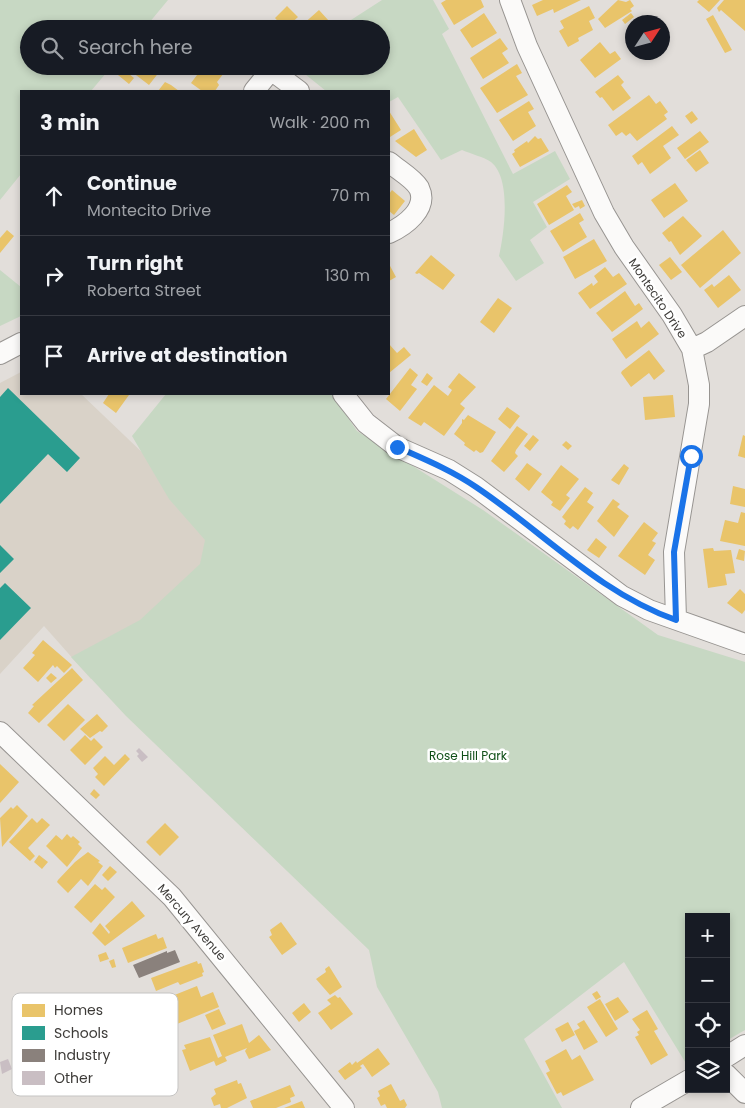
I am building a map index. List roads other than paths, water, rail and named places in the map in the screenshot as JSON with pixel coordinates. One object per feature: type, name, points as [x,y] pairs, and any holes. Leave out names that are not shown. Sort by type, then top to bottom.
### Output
[{"type":"street","name":"Montecito Drive","points":[[510,0],[527,46],[604,213],[624,247],[672,315],[692,349],[699,385],[699,404],[674,552],[676,620]]},
{"type":"street","points":[[255,90],[267,75]]},
{"type":"street","points":[[278,75],[298,90]]},
{"type":"street","points":[[390,163],[414,182],[420,190],[420,201],[414,218],[390,232]]},
{"type":"street","points":[[692,349],[707,342],[745,316]]},
{"type":"street","points":[[0,354],[20,344]]},
{"type":"street","points":[[344,395],[366,423],[397,447],[449,470],[476,487],[622,596],[649,610],[745,644]]},
{"type":"street","name":"Mercury Avenue","points":[[0,732],[172,896],[344,1108]]},
{"type":"street","points":[[730,1054],[745,1045]]},
{"type":"street","points":[[730,1078],[745,1093]]},
{"type":"street","points":[[641,1108],[685,1082]]},
{"type":"park label","name":"Rose Hill Park","points":[[468,755]]}]
